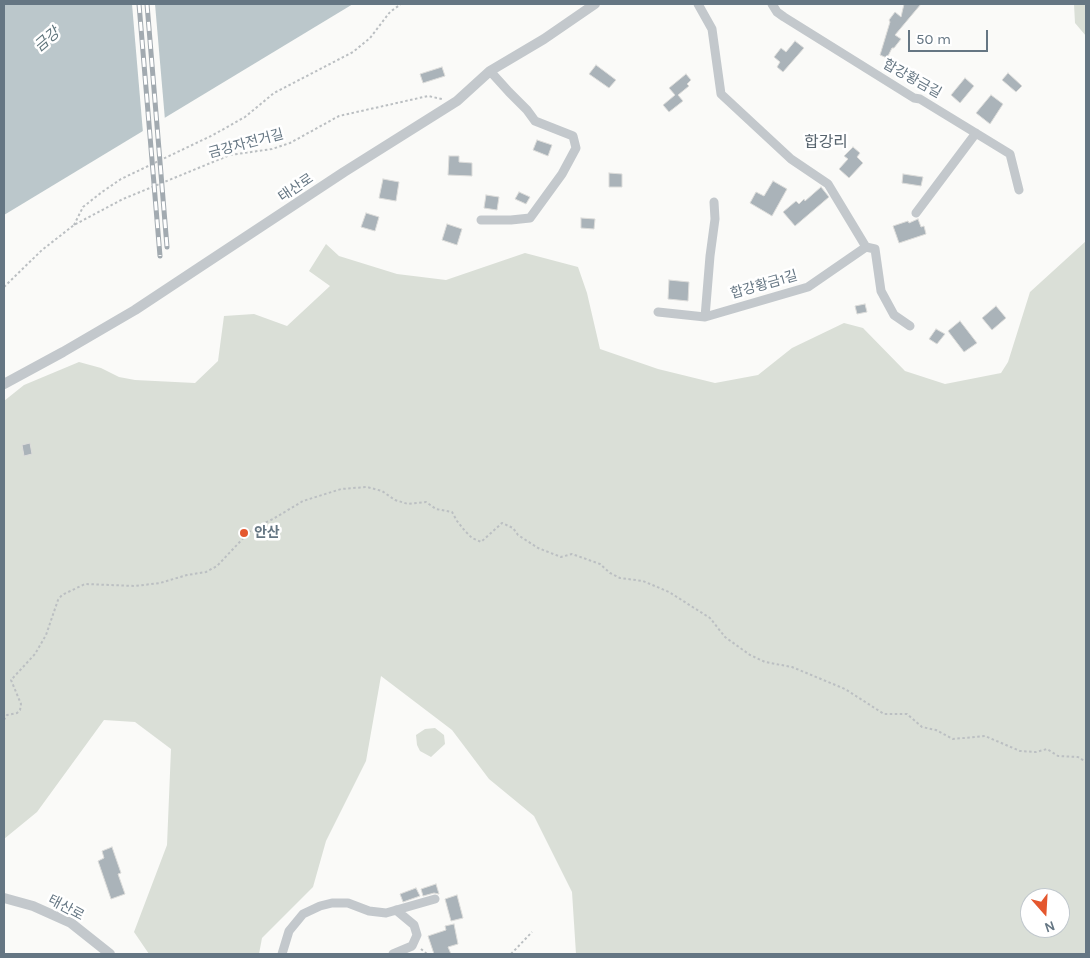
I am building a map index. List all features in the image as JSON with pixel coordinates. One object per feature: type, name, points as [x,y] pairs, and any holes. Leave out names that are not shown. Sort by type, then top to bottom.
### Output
[{"type":"street","name":"태산로","points":[[4,384],[134,310],[265,226],[344,172],[457,101],[490,71],[544,39],[595,4]]},
{"type":"street","points":[[698,4],[712,29],[721,94],[791,159],[828,184],[866,246],[876,249],[881,291],[894,315],[910,326]]},
{"type":"street","name":"합강황금길","points":[[772,4],[776,12],[914,98],[920,98],[1010,154],[1019,190]]},
{"type":"street","points":[[481,220],[530,218],[562,174],[576,148],[573,136],[535,121],[528,110],[490,71]]},
{"type":"street","points":[[916,213],[976,133]]},
{"type":"street","points":[[658,312],[705,316],[715,219],[714,202]]},
{"type":"street","name":"합강황금1길","points":[[705,316],[808,287],[866,246]]},
{"type":"street","name":"태산로","points":[[4,898],[33,906],[71,923],[110,954]]},
{"type":"street","points":[[282,954],[289,931],[303,914],[320,906],[332,903],[348,903],[369,911],[386,912],[435,899]]},
{"type":"street","points":[[393,954],[412,946],[417,935],[414,925],[396,910]]},
{"type":"path","name":"금강자전거길","points":[[74,225],[83,207],[121,179],[232,124],[274,93],[353,52],[370,38],[390,12],[401,4]]},
{"type":"path","name":"금강자전거길","points":[[4,287],[42,250],[74,225],[123,199],[185,172],[230,155],[272,149],[290,143],[338,116],[428,96],[457,101]]},
{"type":"path","points":[[4,720],[7,715],[17,713],[20,710],[21,704],[11,680],[35,654],[46,635],[58,600],[62,595],[85,584],[136,586],[160,583],[206,572],[217,566],[252,529],[273,519],[303,500],[341,489],[367,487],[382,491],[395,500],[408,504],[426,502],[436,509],[452,512],[465,531],[472,538],[481,542],[502,523],[513,528],[518,535],[546,551],[561,557],[572,554],[600,564],[610,573],[620,578],[643,582],[669,592],[710,618],[725,637],[750,655],[765,662],[792,667],[845,689],[884,714],[907,714],[922,727],[936,730],[953,739],[985,736],[1020,751],[1036,752],[1047,749],[1058,756],[1078,757],[1086,762]]},
{"type":"path","points":[[511,954],[532,932]]},
{"type":"shaded area","points":[[1074,4],[1086,4],[1086,36],[1075,23]]},
{"type":"shaded area","points":[[1086,241],[1086,954],[576,954],[572,892],[534,816],[489,779],[452,730],[381,676],[366,761],[326,841],[313,887],[262,938],[259,954],[149,954],[134,932],[167,845],[171,749],[135,722],[104,720],[37,812],[4,839],[4,401],[24,385],[79,362],[101,368],[119,377],[135,380],[195,383],[218,361],[224,316],[254,314],[287,326],[330,286],[309,271],[326,244],[339,256],[397,274],[446,280],[525,253],[578,267],[587,293],[600,349],[658,369],[715,383],[758,375],[792,348],[844,323],[863,328],[905,371],[945,384],[1001,373],[1008,362],[1030,292]]},
{"type":"shaded area","points":[[435,728],[444,735],[445,744],[431,757],[420,751],[416,735],[425,729]]},
{"type":"water","name":"금강","points":[[4,4],[353,4],[4,215]]},
{"type":"pier","points":[[132,4],[155,4],[165,120],[143,133]]},
{"type":"building","points":[[904,4],[921,4],[895,35],[901,39],[892,48],[887,58],[880,55],[889,20],[895,12],[901,17]]},
{"type":"building","points":[[795,41],[804,48],[783,72],[777,67],[780,62],[774,57],[781,48],[786,52]]},
{"type":"building","points":[[596,65],[616,80],[609,88],[589,74]]},
{"type":"building","points":[[442,67],[445,76],[423,83],[420,74]]},
{"type":"building","points":[[1008,73],[1022,86],[1016,92],[1002,80]]},
{"type":"building","points":[[686,74],[691,80],[687,84],[689,86],[678,95],[683,101],[669,112],[663,105],[675,95],[669,88]]},
{"type":"building","points":[[965,78],[974,86],[960,103],[951,95]]},
{"type":"building","points":[[991,95],[1003,104],[990,124],[976,113]]},
{"type":"building","points":[[537,140],[552,145],[548,156],[533,150]]},
{"type":"building","points":[[853,147],[860,153],[857,157],[863,163],[849,178],[839,169],[848,159],[844,156]]},
{"type":"building","points":[[449,156],[459,156],[459,162],[472,163],[472,176],[448,175]]},
{"type":"building","points":[[609,173],[622,174],[622,187],[609,187]]},
{"type":"building","points":[[903,174],[923,177],[921,186],[902,183]]},
{"type":"building","points":[[383,179],[399,182],[396,201],[379,198]]},
{"type":"building","points":[[773,181],[787,189],[772,216],[750,203],[756,192],[764,196]]},
{"type":"building","points":[[821,187],[829,197],[795,226],[783,212],[796,201],[799,204],[804,199],[805,201]]},
{"type":"building","points":[[519,192],[530,197],[526,204],[515,199]]},
{"type":"building","points":[[486,195],[499,197],[497,210],[484,208]]},
{"type":"building","points":[[366,213],[379,217],[375,231],[361,227]]},
{"type":"building","points":[[581,218],[595,219],[594,229],[581,228]]},
{"type":"building","points":[[918,219],[921,227],[924,226],[926,234],[899,243],[893,226]]},
{"type":"building","points":[[447,224],[462,229],[457,245],[442,240]]},
{"type":"building","points":[[669,280],[689,282],[688,301],[668,299]]},
{"type":"building","points":[[865,304],[867,312],[857,314],[855,306]]},
{"type":"building","points":[[996,306],[1006,318],[992,330],[982,318]]},
{"type":"building","points":[[960,321],[977,343],[964,352],[948,331]]},
{"type":"building","points":[[936,329],[945,334],[937,344],[929,339]]},
{"type":"building","points":[[30,443],[32,454],[24,456],[22,445]]},
{"type":"building","points":[[112,847],[121,873],[118,874],[125,894],[111,899],[98,861],[104,858],[102,851]]},
{"type":"building","points":[[436,884],[439,894],[434,893],[423,896],[421,889]]},
{"type":"building","points":[[416,888],[420,896],[403,902],[400,894]]},
{"type":"building","points":[[457,895],[463,918],[451,921],[445,899]]},
{"type":"building","points":[[454,924],[458,944],[448,947],[451,954],[434,954],[428,936],[446,930],[445,926]]},
{"type":"railway","points":[[139,4],[160,256]]},
{"type":"railway","points":[[147,4],[167,247]]},
{"type":"place","name":"안산","points":[[244,533]]},
{"type":"district","name":"합강리","points":[[826,142]]}]
